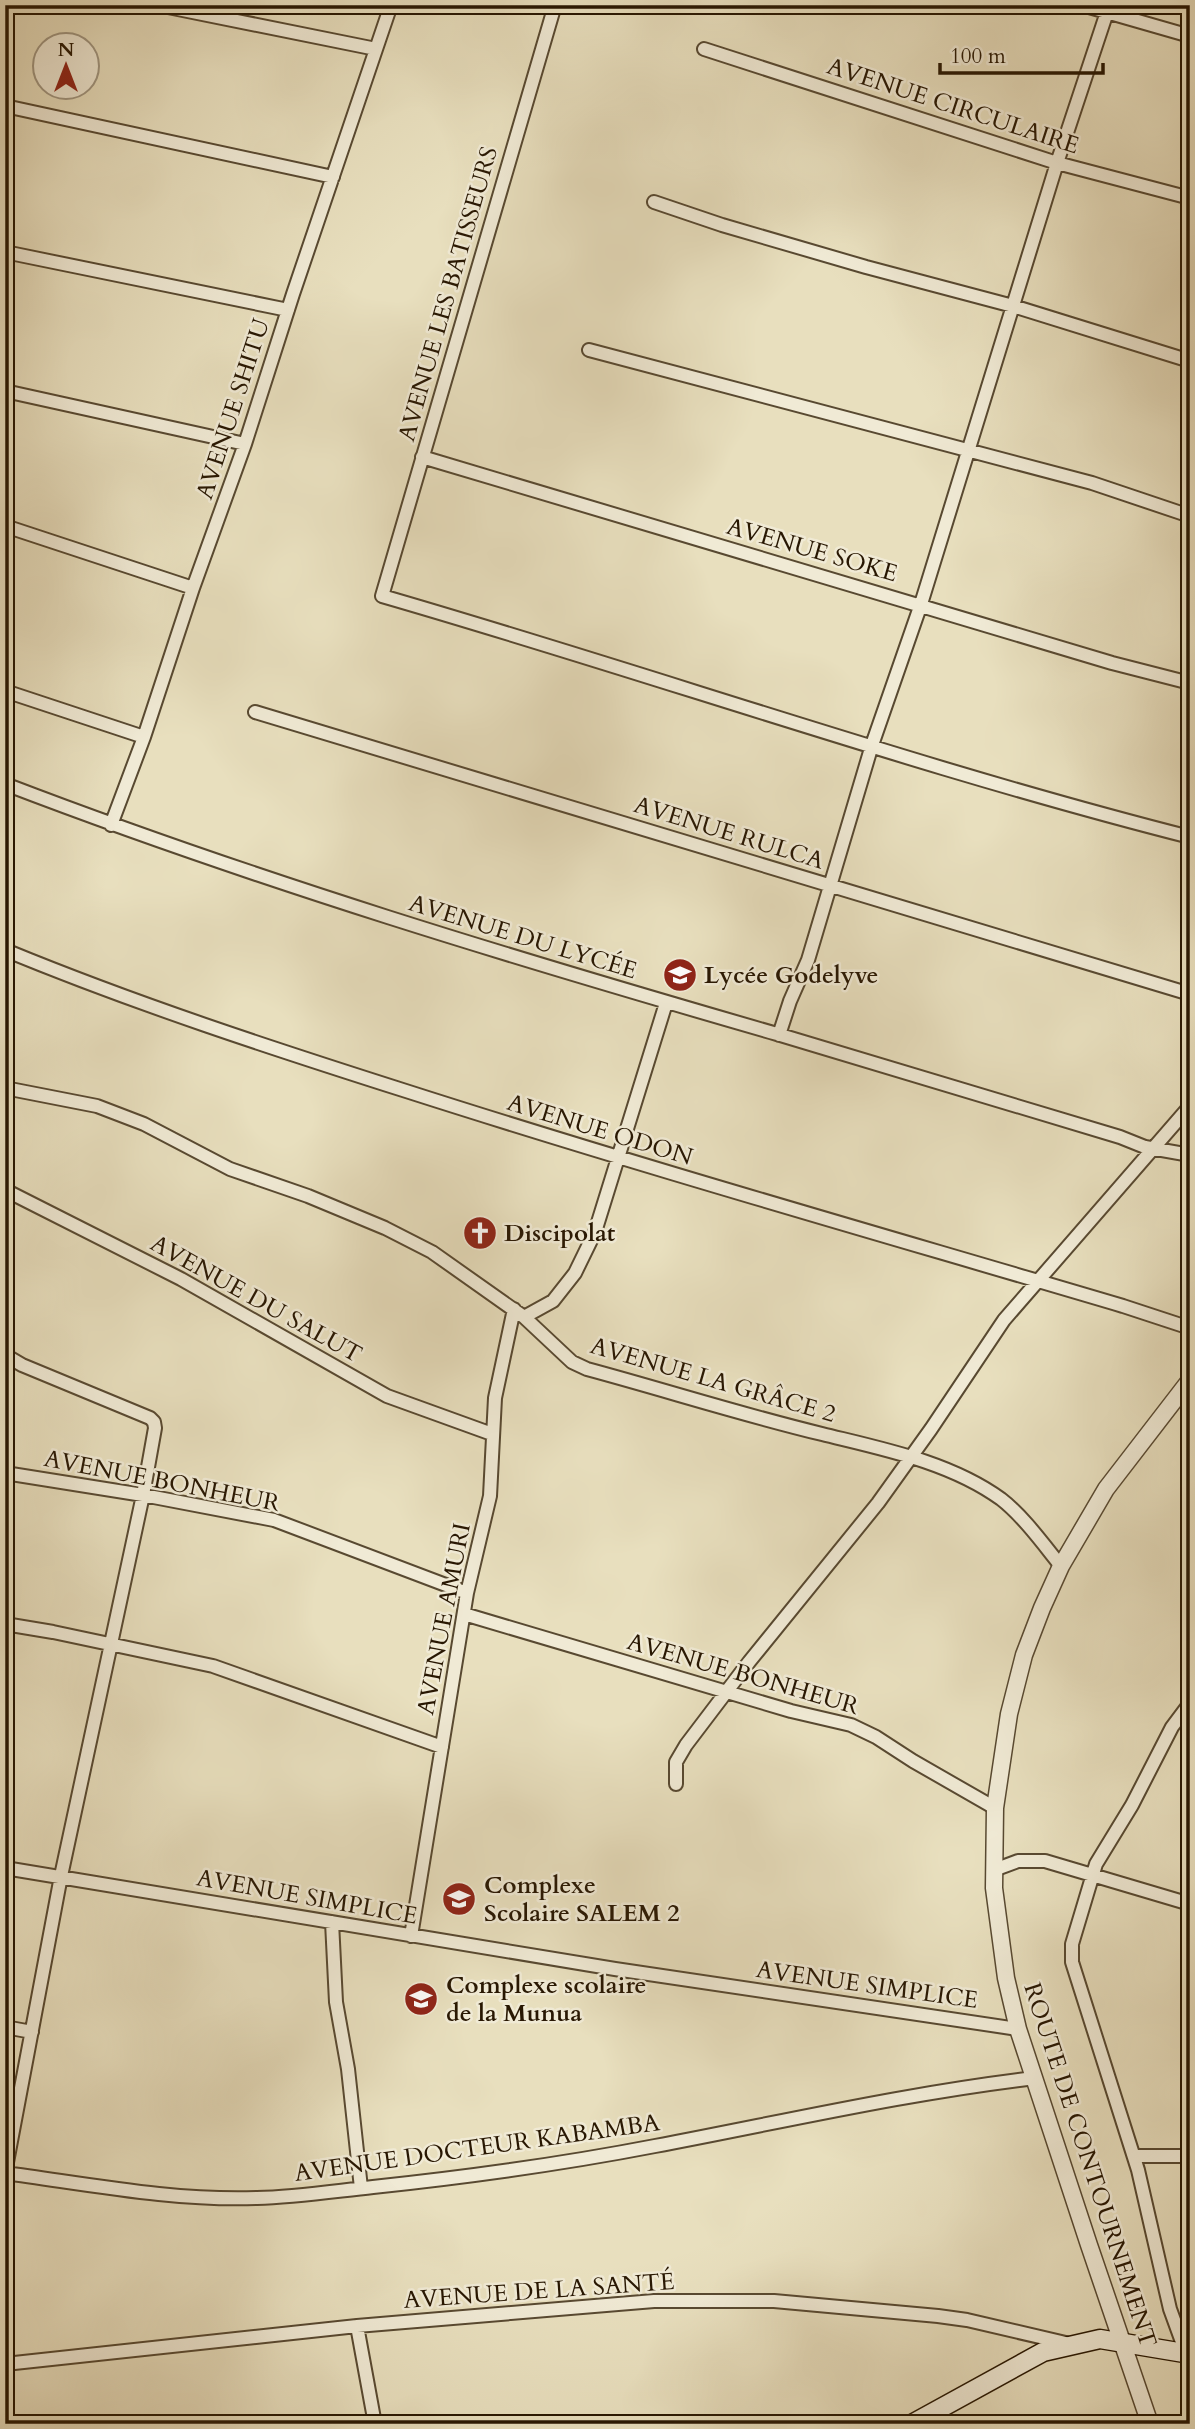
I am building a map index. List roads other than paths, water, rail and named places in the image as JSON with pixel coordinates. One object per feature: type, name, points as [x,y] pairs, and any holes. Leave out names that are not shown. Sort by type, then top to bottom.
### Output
[{"type":"main road","points":[[912,2424],[1043,2352],[1100,2339],[1190,2352]]},
{"type":"street","points":[[158,5],[376,50]]},
{"type":"street","name":"AVENUE SHITU","points":[[111,825],[245,444],[391,5]]},
{"type":"street","name":"AVENUE LES BATISSEURS","points":[[555,5],[382,596],[531,639],[873,745]]},
{"type":"street","points":[[1082,5],[1190,36]]},
{"type":"street","points":[[779,1035],[789,1001],[808,960],[873,745],[921,604],[1057,163],[1107,12]]},
{"type":"street","name":"AVENUE CIRCULAIRE","points":[[704,49],[1057,163],[1190,198]]},
{"type":"street","points":[[5,106],[333,177]]},
{"type":"street","points":[[654,202],[722,225],[1013,306],[1190,361]]},
{"type":"street","points":[[5,252],[288,310]]},
{"type":"street","points":[[589,350],[1091,483],[1190,516]]},
{"type":"street","points":[[5,391],[245,444]]},
{"type":"street","name":"AVENUE SOKE","points":[[422,457],[1112,663],[1190,683]]},
{"type":"street","points":[[5,526],[193,588]]},
{"type":"street","points":[[5,691],[144,737]]},
{"type":"street","name":"AVENUE RULCA","points":[[255,712],[1190,995]]},
{"type":"street","points":[[873,745],[1082,810],[1190,837]]},
{"type":"street","name":"AVENUE DU LYCÉE","points":[[5,785],[111,825],[372,913],[1154,1148],[1190,1155]]},
{"type":"street","name":"AVENUE ODON","points":[[5,950],[73,978],[260,1044],[618,1158],[1190,1328]]},
{"type":"street","points":[[519,1313],[553,1301],[575,1273],[595,1232],[666,1003]]},
{"type":"street","name":"AVENUE LA GRÂCE 2","points":[[5,1088],[97,1106],[144,1124],[219,1164],[308,1196],[432,1252],[519,1313],[572,1362],[587,1369],[823,1434],[892,1450],[966,1478],[1002,1500],[1062,1566]]},
{"type":"street","points":[[676,1784],[676,1762],[686,1745],[878,1503],[1004,1320],[1190,1107]]},
{"type":"street","name":"AVENUE DU SALUT","points":[[5,1190],[181,1279],[387,1396],[492,1434]]},
{"type":"street","name":"AVENUE AMURI","points":[[411,1936],[467,1593],[490,1496],[492,1434],[501,1361],[519,1313]]},
{"type":"street","points":[[5,1355],[22,1365],[150,1418],[155,1428],[61,1876],[5,2173]]},
{"type":"street","name":"ROUTE DE CONTOURNEMENT","points":[[1150,2424],[1018,2029],[1003,1957],[993,1870],[995,1808],[1009,1714],[1024,1655],[1062,1566],[1106,1489],[1190,1380]]},
{"type":"street","name":"AVENUE BONHEUR","points":[[5,1473],[274,1520],[467,1593]]},
{"type":"street","name":"AVENUE BONHEUR","points":[[464,1614],[791,1712],[850,1725],[876,1737],[995,1808]]},
{"type":"street","points":[[5,1624],[213,1667],[442,1747]]},
{"type":"street","points":[[1190,1703],[1168,1736],[1091,1876],[1072,1944],[1072,1962],[1134,2157],[1170,2309],[1182,2342],[1190,2352]]},
{"type":"street","points":[[993,1870],[1018,1861],[1045,1861],[1190,1904]]},
{"type":"street","name":"AVENUE SIMPLICE","points":[[5,1868],[615,1969],[1018,2029]]},
{"type":"street","points":[[332,1922],[336,2003],[348,2069],[361,2188]]},
{"type":"street","points":[[5,2027],[32,2032]]},
{"type":"street","name":"AVENUE DOCTEUR KABAMBA","points":[[5,2173],[208,2198],[259,2198],[545,2165],[963,2087],[1035,2078]]},
{"type":"street","points":[[1134,2157],[1190,2156]]},
{"type":"street","name":"AVENUE DE LA SANTÉ","points":[[5,2364],[357,2326],[654,2301],[749,2300],[967,2320],[1074,2344]]},
{"type":"street","points":[[357,2326],[375,2424]]},
{"type":"place","name":"Lycée Godelyve","points":[[680,975]]},
{"type":"place","name":"Discipolat","points":[[480,1233]]},
{"type":"place","name":"Complexe Scolaire SALEM 2","points":[[459,1899]]},
{"type":"place","name":"Complexe scolaire de la Munua","points":[[421,1999]]}]
